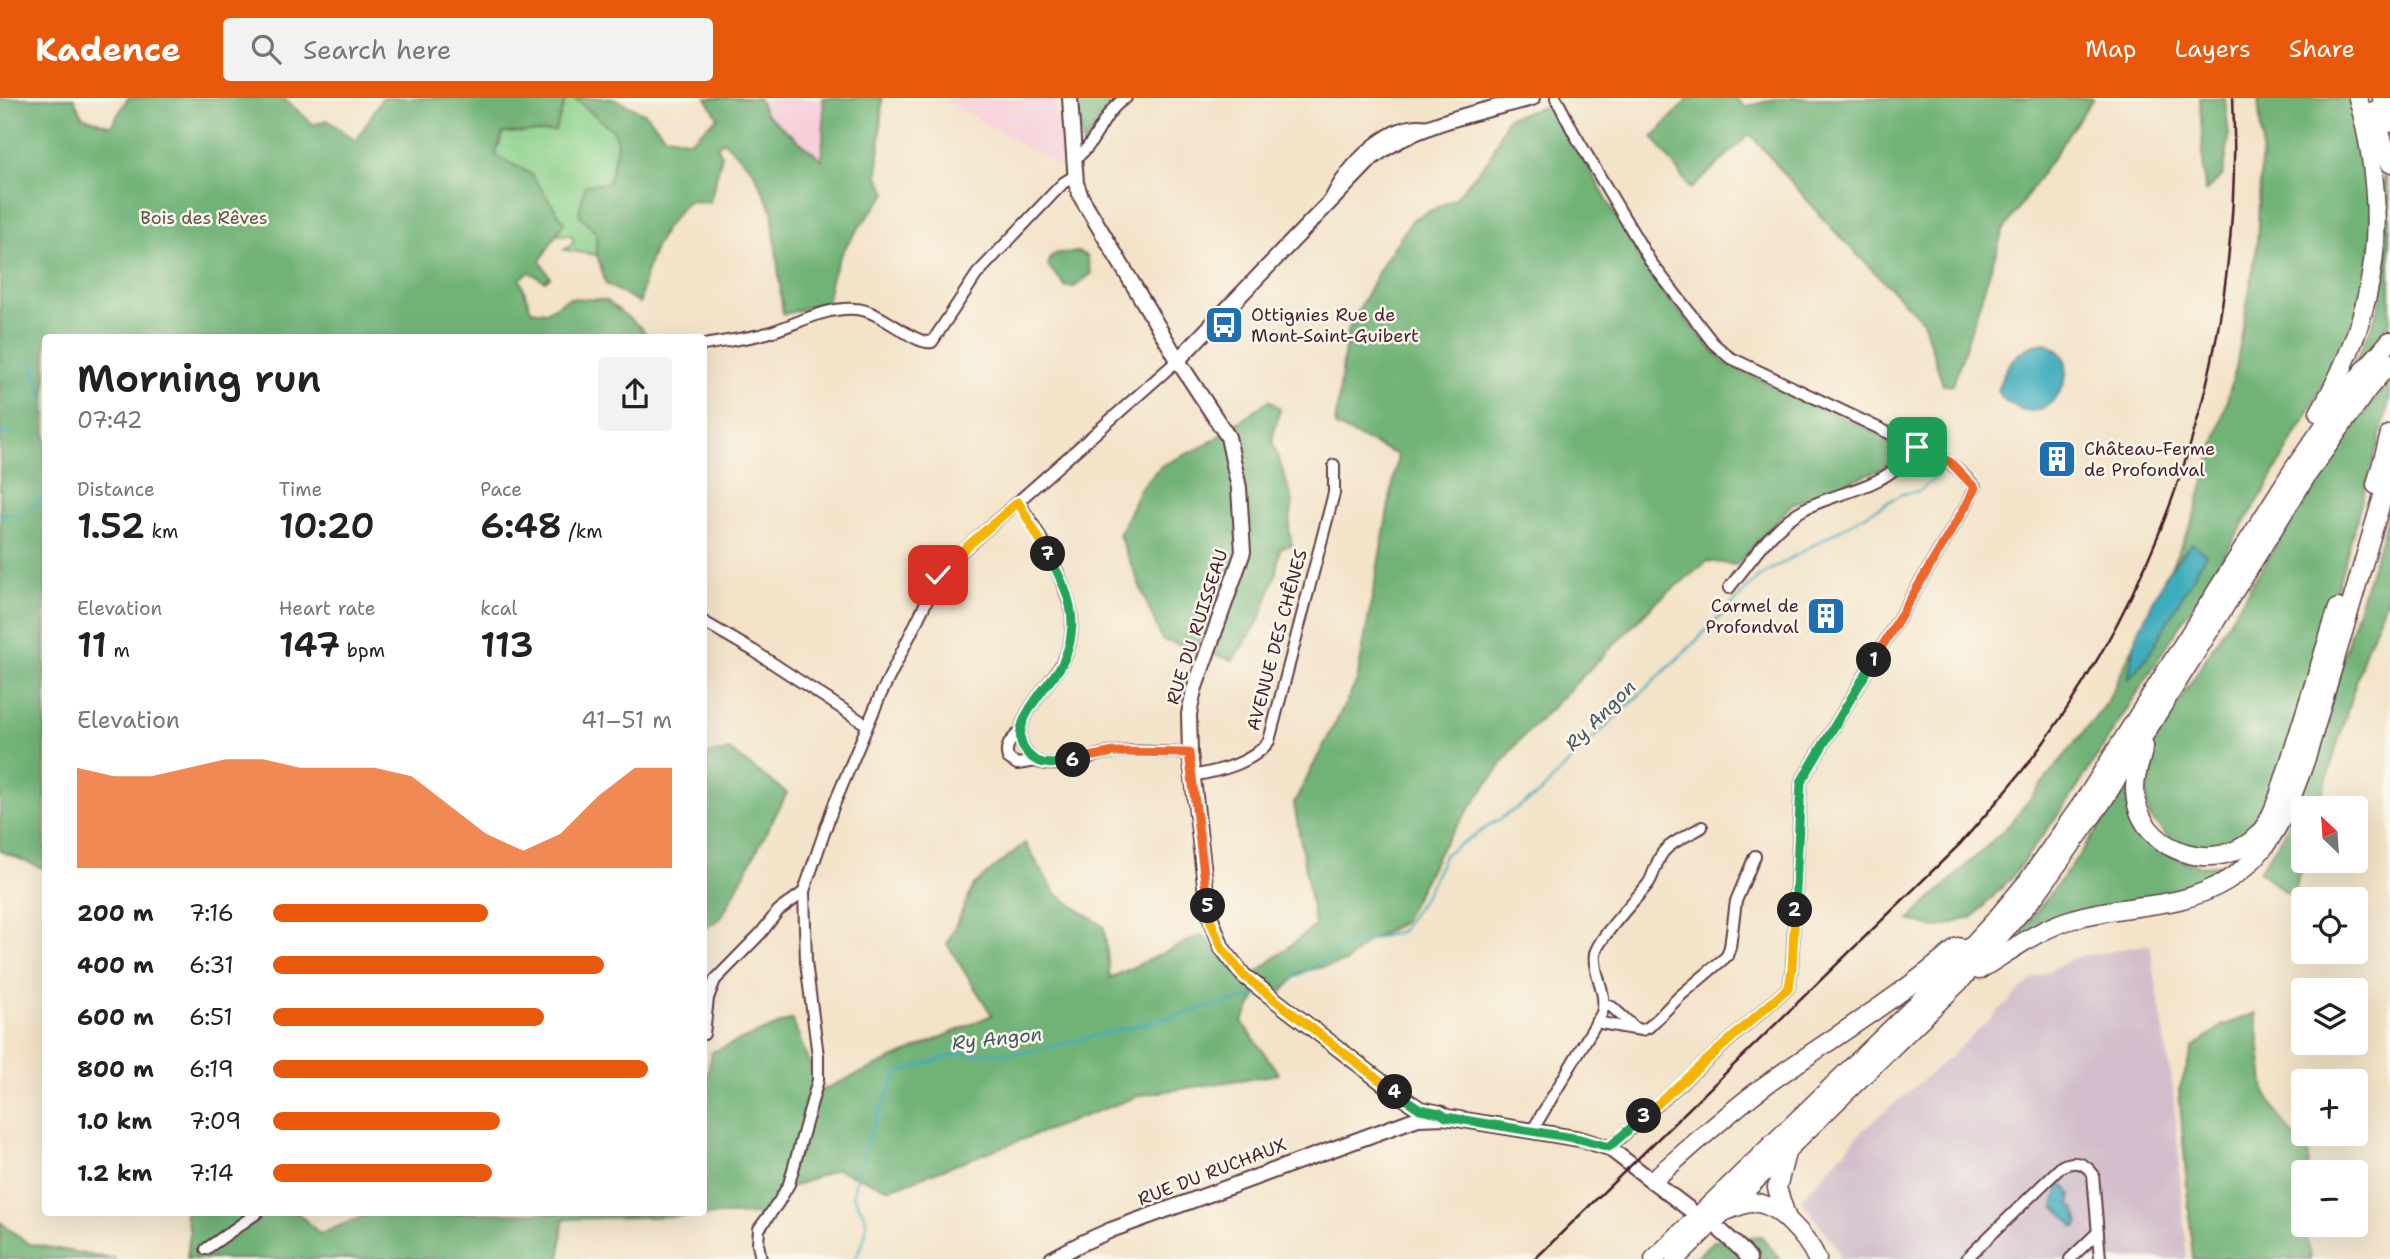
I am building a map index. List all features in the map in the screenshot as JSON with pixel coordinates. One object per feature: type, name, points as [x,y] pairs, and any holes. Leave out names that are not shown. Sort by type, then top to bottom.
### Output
[{"type":"highway","points":[[2293,470],[2304,440],[2332,391],[2361,327],[2376,264],[2380,222],[2378,192],[2374,158],[2358,98]]},
{"type":"highway","points":[[2368,98],[2390,163]]},
{"type":"highway","points":[[2380,98],[2390,122]]},
{"type":"highway","points":[[1654,1259],[1919,1002],[2028,881],[2090,792],[2293,470],[2357,379],[2389,353]]},
{"type":"highway","points":[[1675,1259],[1961,980],[2037,893],[2102,802],[2307,475],[2366,391],[2389,353]]},
{"type":"highway","points":[[2147,731],[2135,789],[2145,823],[2157,837],[2184,853],[2197,857],[2213,857],[2228,853],[2258,835],[2280,796],[2390,434]]},
{"type":"highway","points":[[1961,980],[2021,941],[2046,929],[2099,912],[2179,900],[2198,894],[2231,878],[2252,862],[2271,839],[2292,798],[2390,472]]},
{"type":"highway","points":[[1653,1180],[1765,1086],[1916,980],[1971,936],[1992,924]]},
{"type":"highway","points":[[1787,1150],[1777,1188],[1787,1219]]},
{"type":"highway","points":[[1723,1212],[1754,1202],[1769,1207],[1787,1219],[1817,1259]]},
{"type":"street","name":"RUE DU RUISSEAU","points":[[1070,98],[1074,159],[1081,197],[1178,360],[1228,437],[1239,488],[1243,552],[1194,690],[1189,714],[1189,753],[1211,922],[1228,957],[1257,988],[1396,1093],[1413,1112],[1440,1113],[1446,1117],[1532,1130],[1609,1147]]},
{"type":"street","points":[[1074,159],[1090,144],[1112,108],[1126,98]]},
{"type":"street","points":[[761,1259],[759,1228],[789,1184],[818,1080],[818,1056],[806,962],[804,892],[833,807],[867,725],[940,571],[1178,360],[1373,157],[1390,144],[1432,127],[1531,98]]},
{"type":"street","points":[[1556,98],[1637,241],[1713,343],[1728,357],[1950,462],[1975,488],[1801,782],[1789,987],[1609,1147],[1689,1209]]},
{"type":"street","points":[[707,344],[765,334],[824,313],[850,309],[871,312],[922,341],[932,342],[977,274],[1063,183],[1076,175]]},
{"type":"street","points":[[1729,588],[1789,519],[1817,503],[1878,480],[1895,470],[1917,447]]},
{"type":"street","name":"AVENUE DES CHÊNES","points":[[1192,776],[1211,773],[1251,757],[1264,747],[1272,733],[1334,494],[1334,465]]},
{"type":"street","points":[[1018,502],[1066,589],[1072,621],[1066,656],[1025,717],[1020,732],[1008,745],[1008,758],[1017,764],[1037,761],[1055,764],[1114,752],[1189,753]]},
{"type":"street","points":[[707,624],[783,669],[867,725]]},
{"type":"street","points":[[1020,732],[1023,748],[1037,761]]},
{"type":"street","points":[[1532,1130],[1604,1004],[1596,965],[1597,948],[1650,881],[1665,850],[1702,827]]},
{"type":"street","points":[[1596,1022],[1642,1030],[1649,1027],[1727,956],[1736,901],[1755,856]]},
{"type":"street","points":[[707,1007],[715,980],[761,933],[778,911],[804,892]]},
{"type":"street","points":[[1604,1004],[1612,1007],[1636,1029]]},
{"type":"street","name":"RUE DU RUCHAUX","points":[[1052,1259],[1111,1230],[1387,1127],[1413,1112]]},
{"type":"street","points":[[1966,1259],[2062,1166],[2071,1162],[2088,1167],[2093,1174],[2100,1259]]},
{"type":"street","points":[[206,1249],[253,1216]]},
{"type":"street","points":[[1721,1231],[1749,1259]]},
{"type":"street","points":[[2070,1259],[2098,1232]]},
{"type":"shaded area","points":[[758,98],[823,98],[822,160],[765,113]]},
{"type":"shaded area","points":[[942,98],[1055,98],[1065,170],[972,116]]},
{"type":"shaded area","points":[[2150,944],[2173,1089],[2187,1259],[1840,1259],[1836,1246],[1801,1200],[1864,1129],[1950,1057],[2031,980],[2073,958]]},
{"type":"green space","name":"Bois des Rêves","points":[[0,98],[74,98],[82,116],[111,126],[128,98],[283,98],[314,125],[327,120],[356,141],[382,98],[566,98],[555,131],[503,133],[495,155],[531,174],[564,222],[540,261],[550,277],[545,281],[529,272],[520,279],[531,310],[546,312],[569,298],[606,300],[646,334],[42,334],[42,868],[0,851]]},
{"type":"green space","points":[[566,98],[574,98],[616,132],[617,146],[596,233],[597,255],[564,250],[574,243],[571,235],[556,235],[564,222],[495,155],[503,133],[555,131]]},
{"type":"green space","points":[[574,98],[612,98],[646,114],[664,135],[690,141],[718,117],[706,98],[758,98],[765,113],[822,160],[823,98],[882,98],[878,176],[887,193],[857,230],[840,257],[834,271],[828,301],[783,315],[772,210],[753,170],[724,141],[717,146],[722,155],[710,202],[689,201],[669,223],[650,260],[640,303],[606,284],[597,255],[596,233],[579,214],[585,185],[609,183],[617,146],[615,132]]},
{"type":"green space","points":[[1076,98],[1114,98],[1090,134],[1084,152]]},
{"type":"green space","points":[[1689,98],[1736,98],[1745,107],[1779,98],[2093,98],[2003,231],[1953,385],[1943,385],[1923,321],[1834,231],[1750,134],[1691,189],[1653,137]]},
{"type":"green space","points":[[2200,98],[2225,98],[2229,138],[2223,175],[2205,192]]},
{"type":"green space","points":[[2258,98],[2352,98],[2375,214],[2368,283],[2345,347],[2262,495],[2072,796],[2010,879],[1973,917],[1936,928],[1909,920],[2009,825],[2107,703],[2193,520],[2236,368],[2257,247],[2262,140]]},
{"type":"green space","points":[[1554,104],[1630,242],[1663,293],[1723,362],[1905,446],[1884,468],[1792,504],[1736,565],[1708,561],[1655,603],[1518,742],[1443,845],[1402,923],[1370,940],[1346,962],[1300,972],[1282,992],[1256,973],[1315,926],[1294,803],[1357,681],[1398,455],[1335,426],[1347,332],[1382,265],[1413,219],[1455,199],[1490,158],[1507,118]]},
{"type":"green space","points":[[2382,157],[2390,198],[2390,321],[2350,371],[2373,323],[2382,292],[2386,242]]},
{"type":"green space","points":[[1078,252],[1087,256],[1091,274],[1074,287],[1066,287],[1048,266],[1051,256]]},
{"type":"green space","points":[[2390,380],[2390,397],[2383,426],[2338,585],[2280,773],[2260,822],[2236,841],[2207,851],[2174,843],[2150,817],[2145,797],[2149,750],[2280,539],[2346,438]]},
{"type":"green space","points":[[1269,400],[1280,409],[1272,440],[1293,501],[1289,528],[1292,545],[1280,548],[1276,574],[1260,619],[1233,660],[1162,640],[1119,535],[1141,487],[1161,466],[1206,445]]},
{"type":"green space","points":[[2390,500],[2390,591],[2366,649],[2322,796],[2299,796],[2318,748],[2349,637],[2382,536]]},
{"type":"green space","points":[[729,750],[787,793],[721,918],[707,927],[707,758],[709,754]]},
{"type":"green space","points":[[2125,786],[2135,825],[2163,853],[2198,866],[2227,864],[2256,848],[2227,873],[2194,889],[2017,936],[2074,863]]},
{"type":"green space","points":[[2291,817],[2291,873],[2299,873],[2295,887],[2291,887],[2291,896],[2259,871],[2284,835]]},
{"type":"green space","points":[[1025,843],[1055,893],[1104,927],[1110,978],[1202,935],[1257,995],[1242,1022],[1279,1074],[1141,1095],[890,1189],[836,1169],[789,1188],[763,1214],[707,1215],[707,1078],[712,1052],[792,1019],[820,1091],[992,1015],[947,944],[974,885]]},
{"type":"green space","points":[[2256,1013],[2265,1092],[2291,1132],[2291,1146],[2302,1146],[2309,1155],[2309,1160],[2291,1160],[2291,1237],[2306,1237],[2310,1259],[2193,1259],[2179,1090],[2193,1048],[2222,1026]]},
{"type":"green space","points":[[186,1216],[301,1216],[320,1234],[364,1216],[683,1216],[563,1219],[560,1259],[187,1259],[190,1232]]},
{"type":"green space","points":[[0,1222],[29,1244],[116,1259],[0,1259]]},
{"type":"green space","points":[[1761,1236],[1780,1259],[1694,1259],[1715,1240]]},
{"type":"water","points":[[2045,343],[2063,356],[2066,375],[2063,386],[2049,404],[2040,409],[2029,411],[2017,407],[2001,396],[1998,390],[2004,373],[2020,353]]},
{"type":"water","points":[[2192,543],[2206,554],[2148,656],[2128,679],[2136,636],[2168,571]]},
{"type":"water","points":[[2063,1185],[2070,1194],[2070,1206],[2075,1208],[2079,1225],[2075,1227],[2054,1206],[2059,1186]]},
{"type":"waterway","points":[[32,363],[42,392]]},
{"type":"waterway","points":[[0,436],[11,431]]},
{"type":"waterway","name":"Ry Angon","points":[[1293,979],[1343,948],[1401,931],[1427,892],[1445,854],[1539,794],[1760,576],[1902,494],[1919,491],[1939,475]]},
{"type":"waterway","points":[[0,516],[7,513],[21,514],[42,498]]},
{"type":"waterway","name":"Ry Angon","points":[[855,1259],[867,1227],[864,1213],[853,1196],[856,1179],[871,1132],[899,1072],[957,1054],[1029,1052],[1256,996]]},
{"type":"railway","points":[[1535,1259],[1960,844],[2044,742],[2091,670],[2132,595],[2166,516],[2193,436],[2213,353],[2227,269],[2234,184],[2233,98]]},
{"type":"place","name":"Ottignies Rue de Mont-Saint-Guibert","points":[[1224,325]]},
{"type":"place","name":"Château-Ferme de Profondval","points":[[2057,459]]},
{"type":"place","name":"Carmel de Profondval","points":[[1826,616]]},
{"type":"route","points":[[938,575],[948,563],[1018,502],[1066,589],[1072,621],[1069,648],[1062,664],[1021,723],[1020,737],[1027,754],[1037,761],[1055,764],[1114,752],[1189,753],[1208,910],[1222,948],[1244,976],[1341,1052],[1420,1109],[1446,1117],[1532,1130],[1609,1147],[1789,987],[1801,782],[1975,488],[1950,462],[1917,447]]}]
